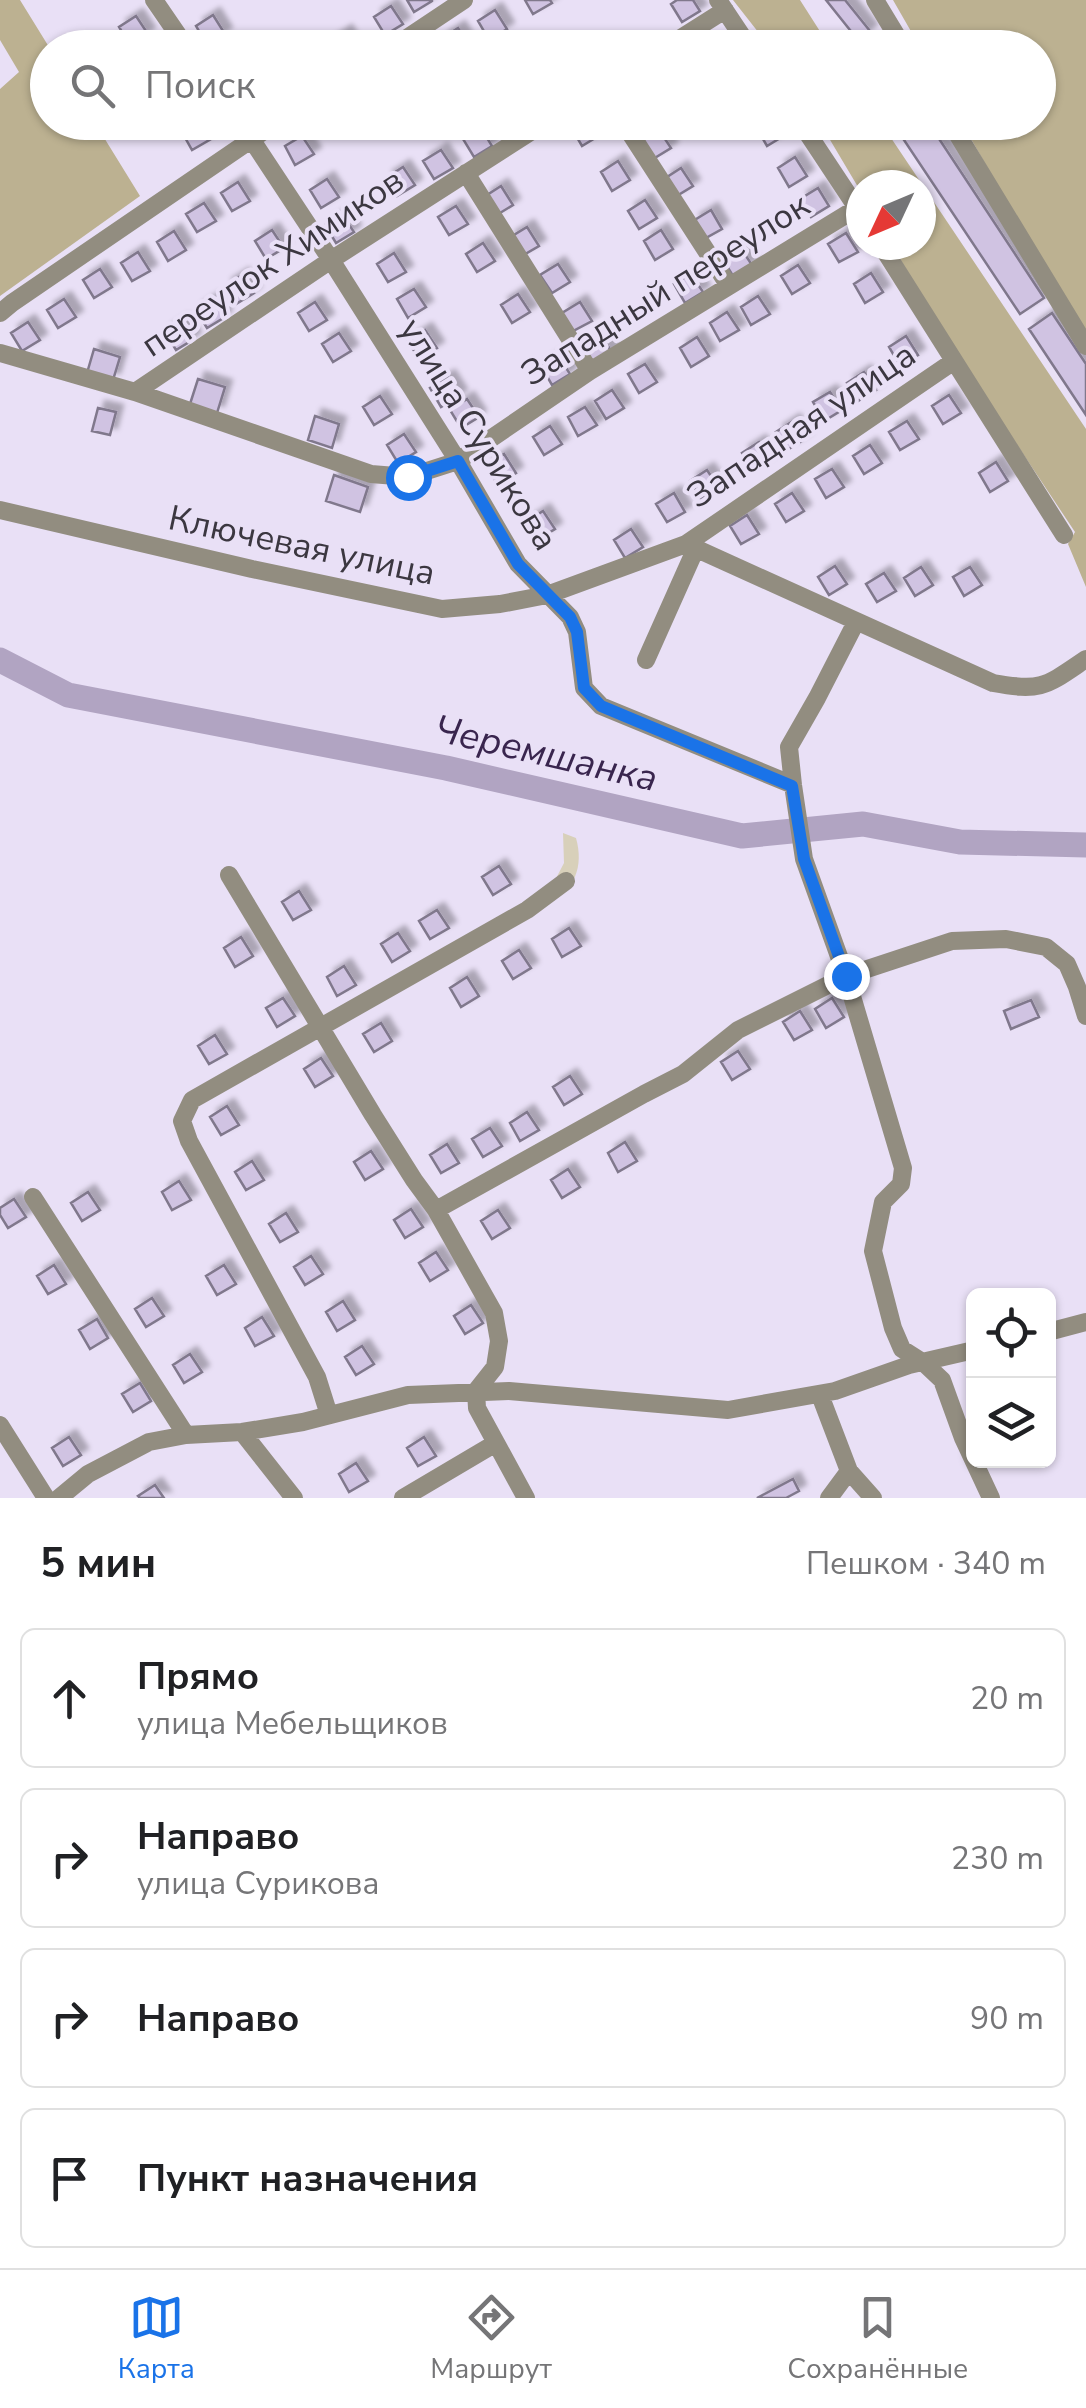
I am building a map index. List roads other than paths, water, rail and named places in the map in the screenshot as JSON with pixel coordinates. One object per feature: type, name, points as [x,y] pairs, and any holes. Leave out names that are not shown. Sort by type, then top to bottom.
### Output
[{"type":"street","points":[[154,0],[175,30]]},
{"type":"street","points":[[419,30],[464,0]]},
{"type":"street","points":[[875,0],[893,30]]},
{"type":"street","points":[[688,30],[721,5],[738,30]]},
{"type":"street","points":[[0,314],[250,140]]},
{"type":"street","name":"улица Сурикова","points":[[252,140],[458,461],[518,564],[570,617],[577,632],[584,688],[601,706],[792,786]]},
{"type":"street","name":"переулок Химиков","points":[[135,392],[518,140]]},
{"type":"street","points":[[635,140],[730,286]]},
{"type":"street","points":[[812,140],[846,191]]},
{"type":"street","points":[[961,140],[1086,346]]},
{"type":"street","points":[[466,173],[590,372]]},
{"type":"street","name":"Западный переулок","points":[[0,353],[135,392],[370,474],[408,477],[458,461],[590,372],[846,219]]},
{"type":"street","points":[[890,260],[1064,535]]},
{"type":"street","name":"Западная улица","points":[[691,546],[954,361]]},
{"type":"street","name":"Ключевая улица","points":[[0,510],[442,609],[547,595],[691,546]]},
{"type":"street","points":[[646,660],[691,546],[993,683],[1023,688],[1049,684],[1086,659]]},
{"type":"street","points":[[856,622],[790,747],[798,830],[902,1168],[901,1184],[883,1202],[873,1250],[893,1328],[902,1349],[942,1380],[991,1498]]},
{"type":"street","points":[[229,876],[436,1210],[494,1313],[499,1341],[495,1368],[476,1391],[478,1408],[526,1498]]},
{"type":"street","points":[[328,1415],[317,1377],[189,1142],[182,1121],[192,1100],[527,910],[566,881]]},
{"type":"street","points":[[436,1210],[683,1074],[738,1030],[846,976],[952,941],[1006,939],[1046,947],[1066,964],[1086,1016]]},
{"type":"street","points":[[33,1197],[186,1435]]},
{"type":"street","points":[[1056,1330],[1086,1322]]},
{"type":"street","points":[[878,1375],[893,1328]]},
{"type":"street","points":[[59,1498],[88,1474],[149,1442],[304,1422],[408,1395],[508,1391],[728,1410],[820,1394],[966,1352]]},
{"type":"street","points":[[820,1394],[849,1471],[874,1498]]},
{"type":"street","points":[[0,1424],[46,1498]]},
{"type":"street","points":[[242,1432],[294,1498]]},
{"type":"street","points":[[403,1498],[496,1443]]},
{"type":"street","points":[[827,1497],[849,1471]]},
{"type":"waterway","name":"Черемшанка","points":[[0,660],[68,695],[446,768],[742,836],[863,824],[960,842],[1086,845]]}]
